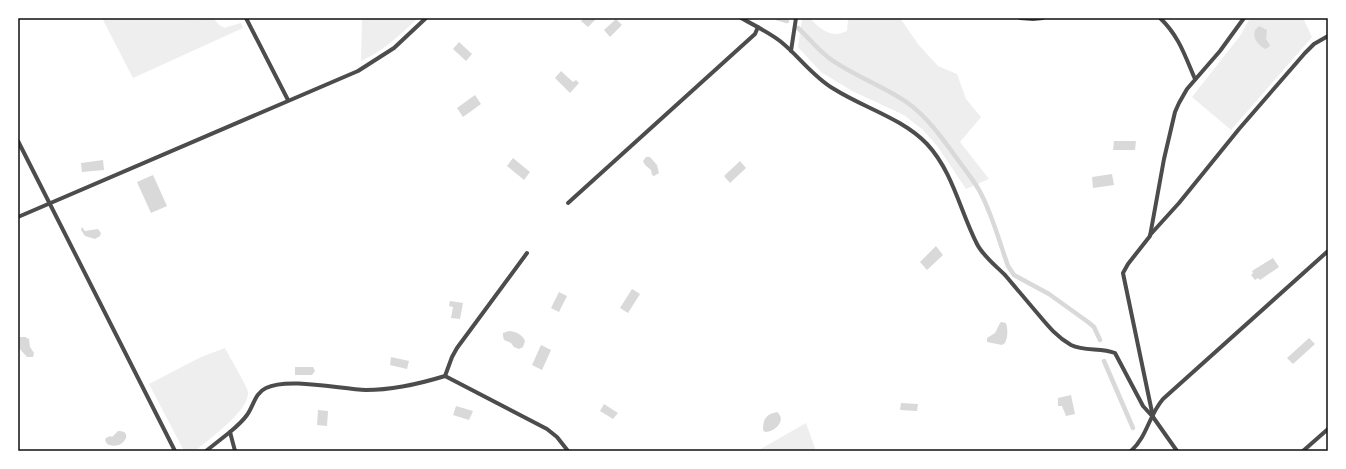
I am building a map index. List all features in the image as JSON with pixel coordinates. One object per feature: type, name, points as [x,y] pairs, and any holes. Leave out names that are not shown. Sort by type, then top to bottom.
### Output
[{"type":"street","points":[[246,18],[288,100]]},
{"type":"street","points":[[18,217],[358,71],[383,56],[405,39],[426,18]]},
{"type":"street","points":[[741,18],[780,41],[817,78],[834,89],[906,126],[918,135],[928,145],[949,177],[978,246],[990,262],[1005,275],[1021,296],[1058,337],[1073,346],[1083,349],[1109,351],[1115,353],[1143,406],[1153,417],[1177,451]]},
{"type":"street","points":[[791,51],[796,18]]},
{"type":"street","points":[[1020,18],[1043,18]]},
{"type":"street","points":[[1160,18],[1176,37],[1195,79]]},
{"type":"street","points":[[1150,236],[1164,159],[1175,112],[1187,89],[1220,51],[1244,18]]},
{"type":"street","points":[[568,203],[755,34],[758,27]]},
{"type":"street","points":[[1153,417],[1124,278],[1124,273],[1128,264],[1239,129],[1305,53],[1314,44],[1328,36]]},
{"type":"street","points":[[18,141],[175,451]]},
{"type":"street","points":[[1131,451],[1141,440],[1160,403],[1172,390],[1328,251]]},
{"type":"street","points":[[445,376],[457,348],[527,253]]},
{"type":"street","points":[[206,451],[244,419],[252,408],[257,395],[261,391],[274,385],[295,384],[367,390],[405,386],[445,376],[547,429],[557,437],[568,451]]},
{"type":"street","points":[[1304,451],[1328,429]]},
{"type":"street","points":[[230,432],[235,451]]},
{"type":"shaded area","points":[[102,18],[181,18],[193,20],[213,18],[219,25],[225,28],[241,23],[243,28],[133,78]]},
{"type":"shaded area","points":[[362,18],[418,18],[384,47],[361,61]]},
{"type":"shaded area","points":[[584,18],[597,18],[588,27],[581,21]]},
{"type":"shaded area","points":[[803,18],[809,18],[826,32],[835,34],[847,31],[848,20],[850,18],[900,18],[918,44],[938,66],[957,74],[966,99],[981,117],[960,142],[989,179],[966,189],[938,147],[923,130],[904,115],[852,91],[821,72],[798,47]]},
{"type":"shaded area","points":[[1250,18],[1303,18],[1312,37],[1231,130],[1192,97],[1240,36]]},
{"type":"shaded area","points":[[616,19],[622,25],[610,37],[604,30]]},
{"type":"shaded area","points":[[1259,26],[1267,30],[1266,39],[1270,45],[1265,49],[1258,43],[1254,36],[1255,30]]},
{"type":"shaded area","points":[[459,42],[472,54],[466,61],[453,49]]},
{"type":"shaded area","points":[[561,71],[573,82],[576,80],[579,83],[570,93],[555,78]]},
{"type":"shaded area","points":[[475,95],[481,104],[463,117],[457,108]]},
{"type":"shaded area","points":[[1114,141],[1136,141],[1135,150],[1113,150]]},
{"type":"shaded area","points":[[646,157],[650,157],[657,165],[659,173],[654,176],[643,161]]},
{"type":"shaded area","points":[[513,158],[530,172],[524,180],[507,166]]},
{"type":"shaded area","points":[[103,160],[104,170],[82,172],[81,163]]},
{"type":"shaded area","points":[[740,161],[746,168],[730,183],[724,176]]},
{"type":"shaded area","points":[[1112,174],[1114,185],[1093,188],[1092,177]]},
{"type":"shaded area","points":[[153,175],[167,206],[151,213],[137,182]]},
{"type":"shaded area","points":[[82,227],[85,231],[98,229],[101,233],[100,236],[95,239],[85,236],[81,230]]},
{"type":"shaded area","points":[[936,246],[943,255],[927,270],[920,262]]},
{"type":"shaded area","points":[[1273,258],[1279,267],[1260,280],[1258,278],[1255,280],[1251,275],[1253,273],[1252,271]]},
{"type":"shaded area","points":[[632,289],[640,294],[628,313],[620,308]]},
{"type":"shaded area","points":[[559,292],[567,296],[559,312],[551,308]]},
{"type":"shaded area","points":[[450,301],[463,303],[460,319],[451,318],[453,307],[449,306]]},
{"type":"shaded area","points":[[1001,322],[1006,323],[1007,326],[1005,343],[1002,345],[987,342],[987,338],[995,333]]},
{"type":"shaded area","points":[[509,331],[521,335],[525,341],[523,347],[519,349],[504,340],[503,333]]},
{"type":"shaded area","points":[[20,337],[29,339],[30,347],[34,353],[33,357],[27,357],[18,347],[18,340]]},
{"type":"shaded area","points":[[1309,338],[1315,344],[1293,364],[1287,358]]},
{"type":"shaded area","points":[[541,345],[551,350],[542,370],[532,365]]},
{"type":"shaded area","points":[[225,348],[247,389],[247,399],[236,416],[209,440],[195,451],[184,451],[149,384],[201,357]]},
{"type":"shaded area","points":[[391,357],[409,361],[407,369],[390,365]]},
{"type":"shaded area","points":[[295,367],[313,367],[315,371],[312,375],[295,375]]},
{"type":"shaded area","points":[[1071,395],[1075,414],[1066,416],[1062,406],[1058,406],[1058,398]]},
{"type":"shaded area","points":[[901,403],[918,404],[917,411],[900,410]]},
{"type":"shaded area","points":[[604,404],[618,413],[613,419],[600,411]]},
{"type":"shaded area","points":[[456,406],[473,411],[469,420],[453,415]]},
{"type":"shaded area","points":[[318,410],[328,411],[327,426],[317,425]]},
{"type":"shaded area","points":[[777,412],[781,418],[780,422],[776,428],[765,432],[763,430],[763,426],[766,418],[770,414]]},
{"type":"shaded area","points":[[806,423],[816,451],[757,451]]},
{"type":"shaded area","points":[[118,431],[126,434],[125,440],[118,445],[113,446],[107,444],[105,440],[106,438],[110,436],[112,437]]},
{"type":"waterway","points":[[777,18],[787,21]]},
{"type":"waterway","points":[[798,28],[829,58],[847,70],[905,101],[934,128],[972,178],[984,199],[1008,266],[1014,275],[1049,294],[1088,322],[1094,327],[1100,340]]},
{"type":"waterway","points":[[1104,361],[1133,428]]}]
